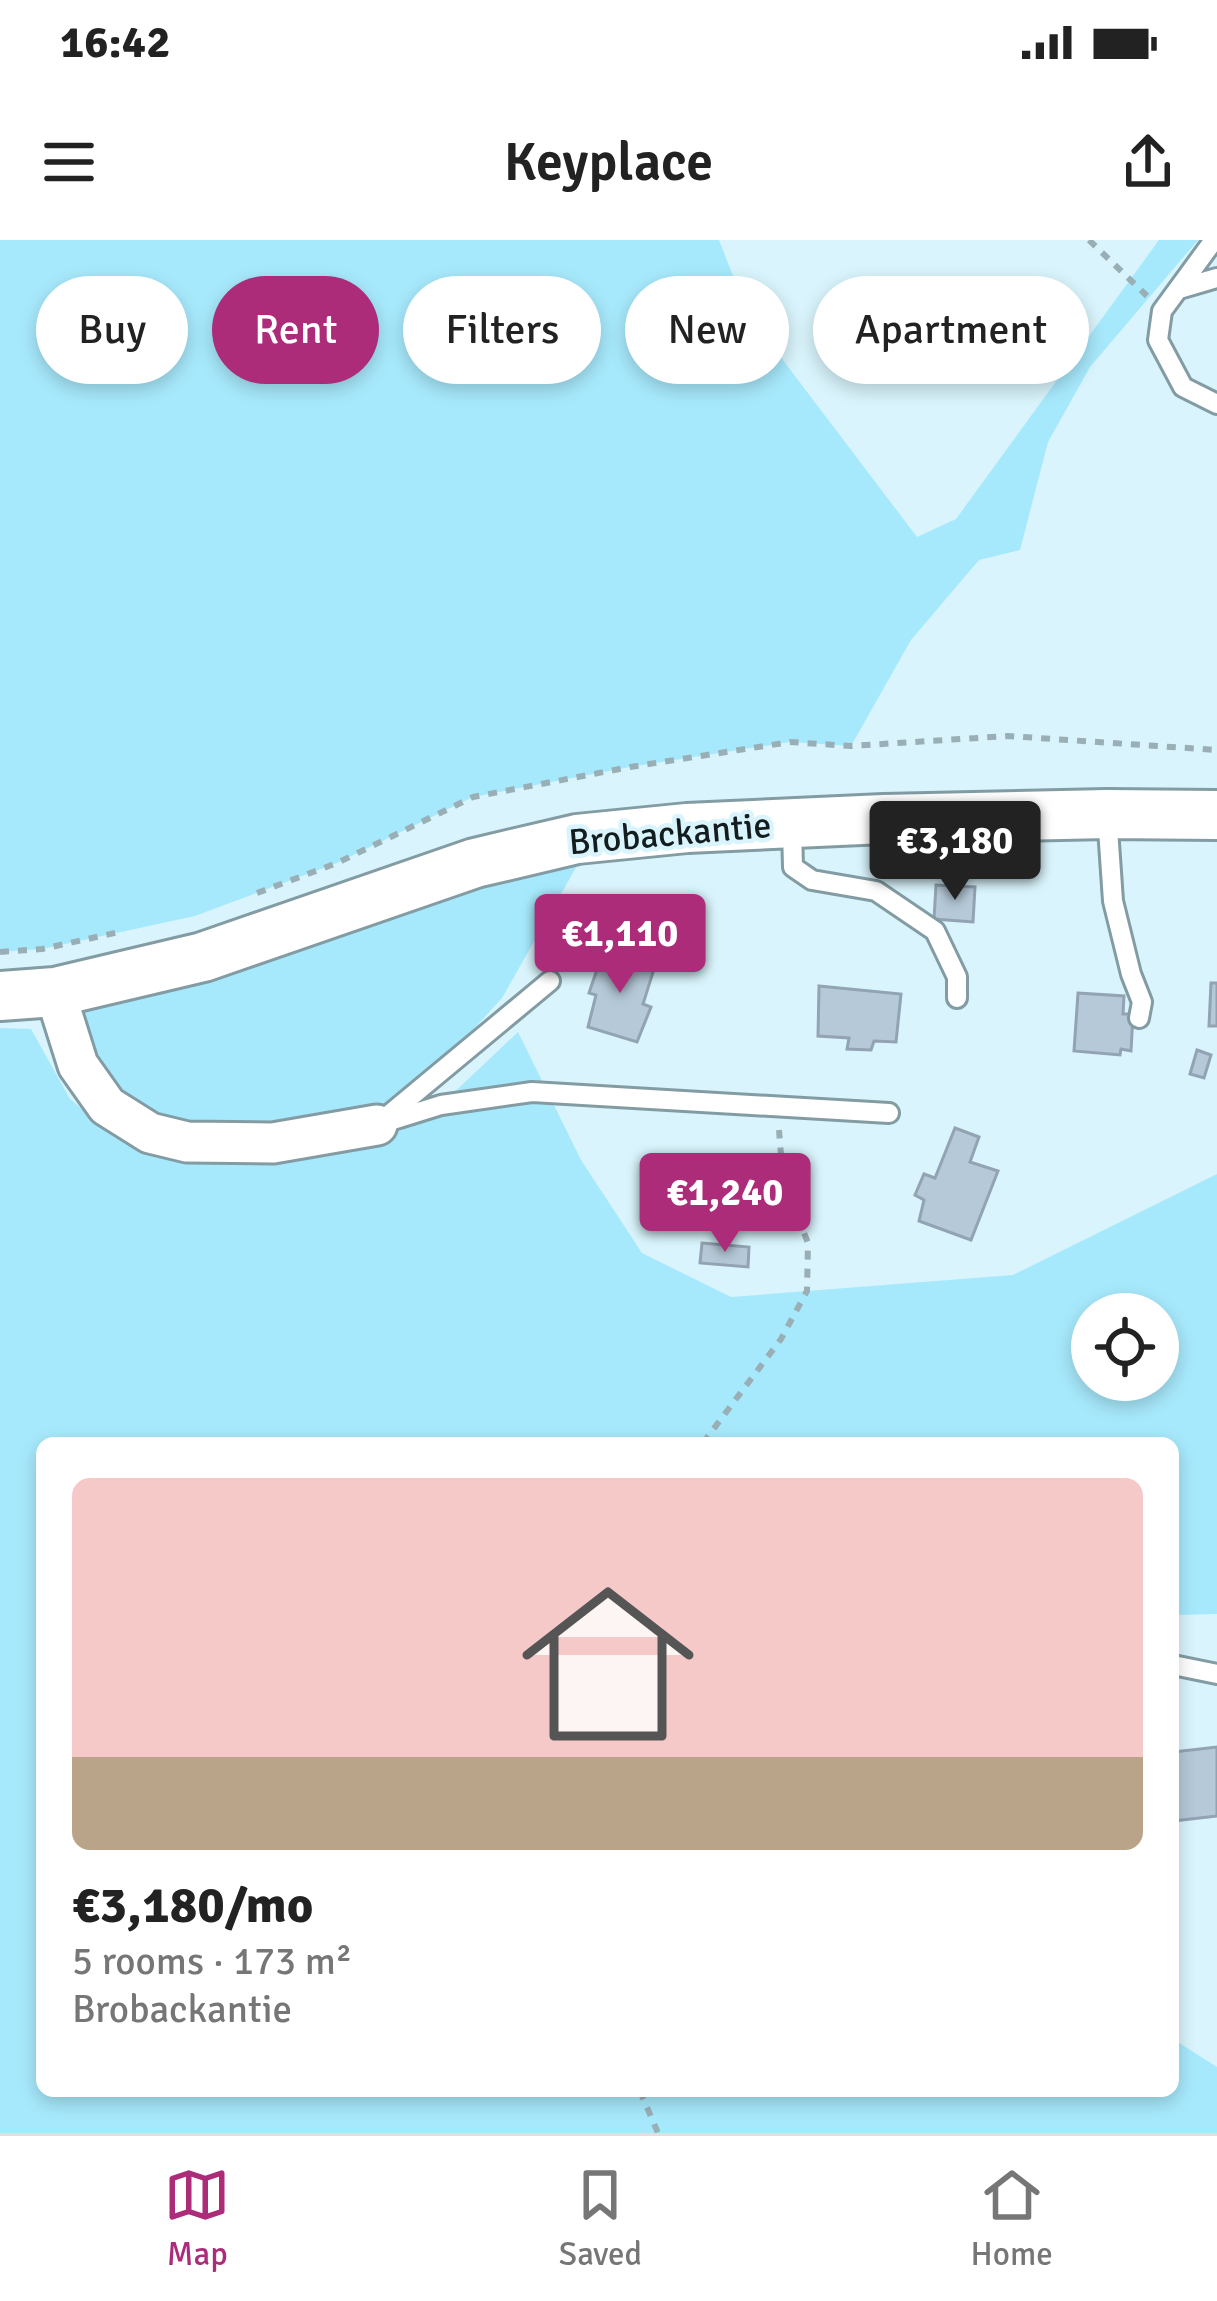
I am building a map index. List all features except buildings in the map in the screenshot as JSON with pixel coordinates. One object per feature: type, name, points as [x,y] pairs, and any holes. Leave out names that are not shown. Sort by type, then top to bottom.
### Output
[{"type":"street","name":"Brobackantie","points":[[0,997],[55,992],[202,958],[475,863],[577,839],[792,823],[1217,815]]},
{"type":"street","points":[[55,992],[78,1065],[107,1106],[149,1133],[188,1142],[273,1143],[377,1126]]},
{"type":"lane","points":[[1214,240],[1162,311],[1158,340],[1184,387],[1217,404]]},
{"type":"lane","points":[[1179,289],[1217,278]]},
{"type":"lane","points":[[1108,814],[1113,901],[1142,1002],[1139,1018]]},
{"type":"lane","points":[[792,823],[793,867],[812,880],[875,891],[935,931],[957,976],[957,998]]},
{"type":"lane","points":[[377,1126],[550,981]]},
{"type":"lane","points":[[377,1126],[441,1105],[532,1092],[889,1113]]},
{"type":"lane","points":[[1179,1666],[1217,1674]]},
{"type":"path","points":[[1089,240],[1162,311]]},
{"type":"path","points":[[706,1437],[781,1339],[807,1291],[808,1243],[783,1179],[777,1107]]},
{"type":"path","points":[[643,2097],[658,2133]]},
{"type":"shaded area","points":[[0,240],[719,240],[733,276],[625,276],[625,384],[789,384],[789,368],[917,537],[956,519],[1054,384],[1080,384],[1048,442],[1020,550],[979,560],[911,640],[851,746],[790,742],[473,797],[337,863],[195,916],[42,949],[0,952]]},
{"type":"shaded area","points":[[1159,240],[1198,240],[1090,367],[1089,336]]},
{"type":"shaded area","points":[[583,855],[502,998],[461,1043],[370,1116],[221,1131],[155,1119],[121,1094],[86,1053],[79,1014]]},
{"type":"shaded area","points":[[0,1028],[31,1029],[70,1099],[125,1144],[264,1162],[353,1152],[426,1119],[518,1032],[581,1160],[642,1253],[731,1297],[1013,1275],[1217,1174],[1217,1614],[1179,1615],[1179,1437],[36,1437],[36,2097],[1179,2097],[1179,2043],[1217,2067],[1217,2133],[0,2133]]}]
